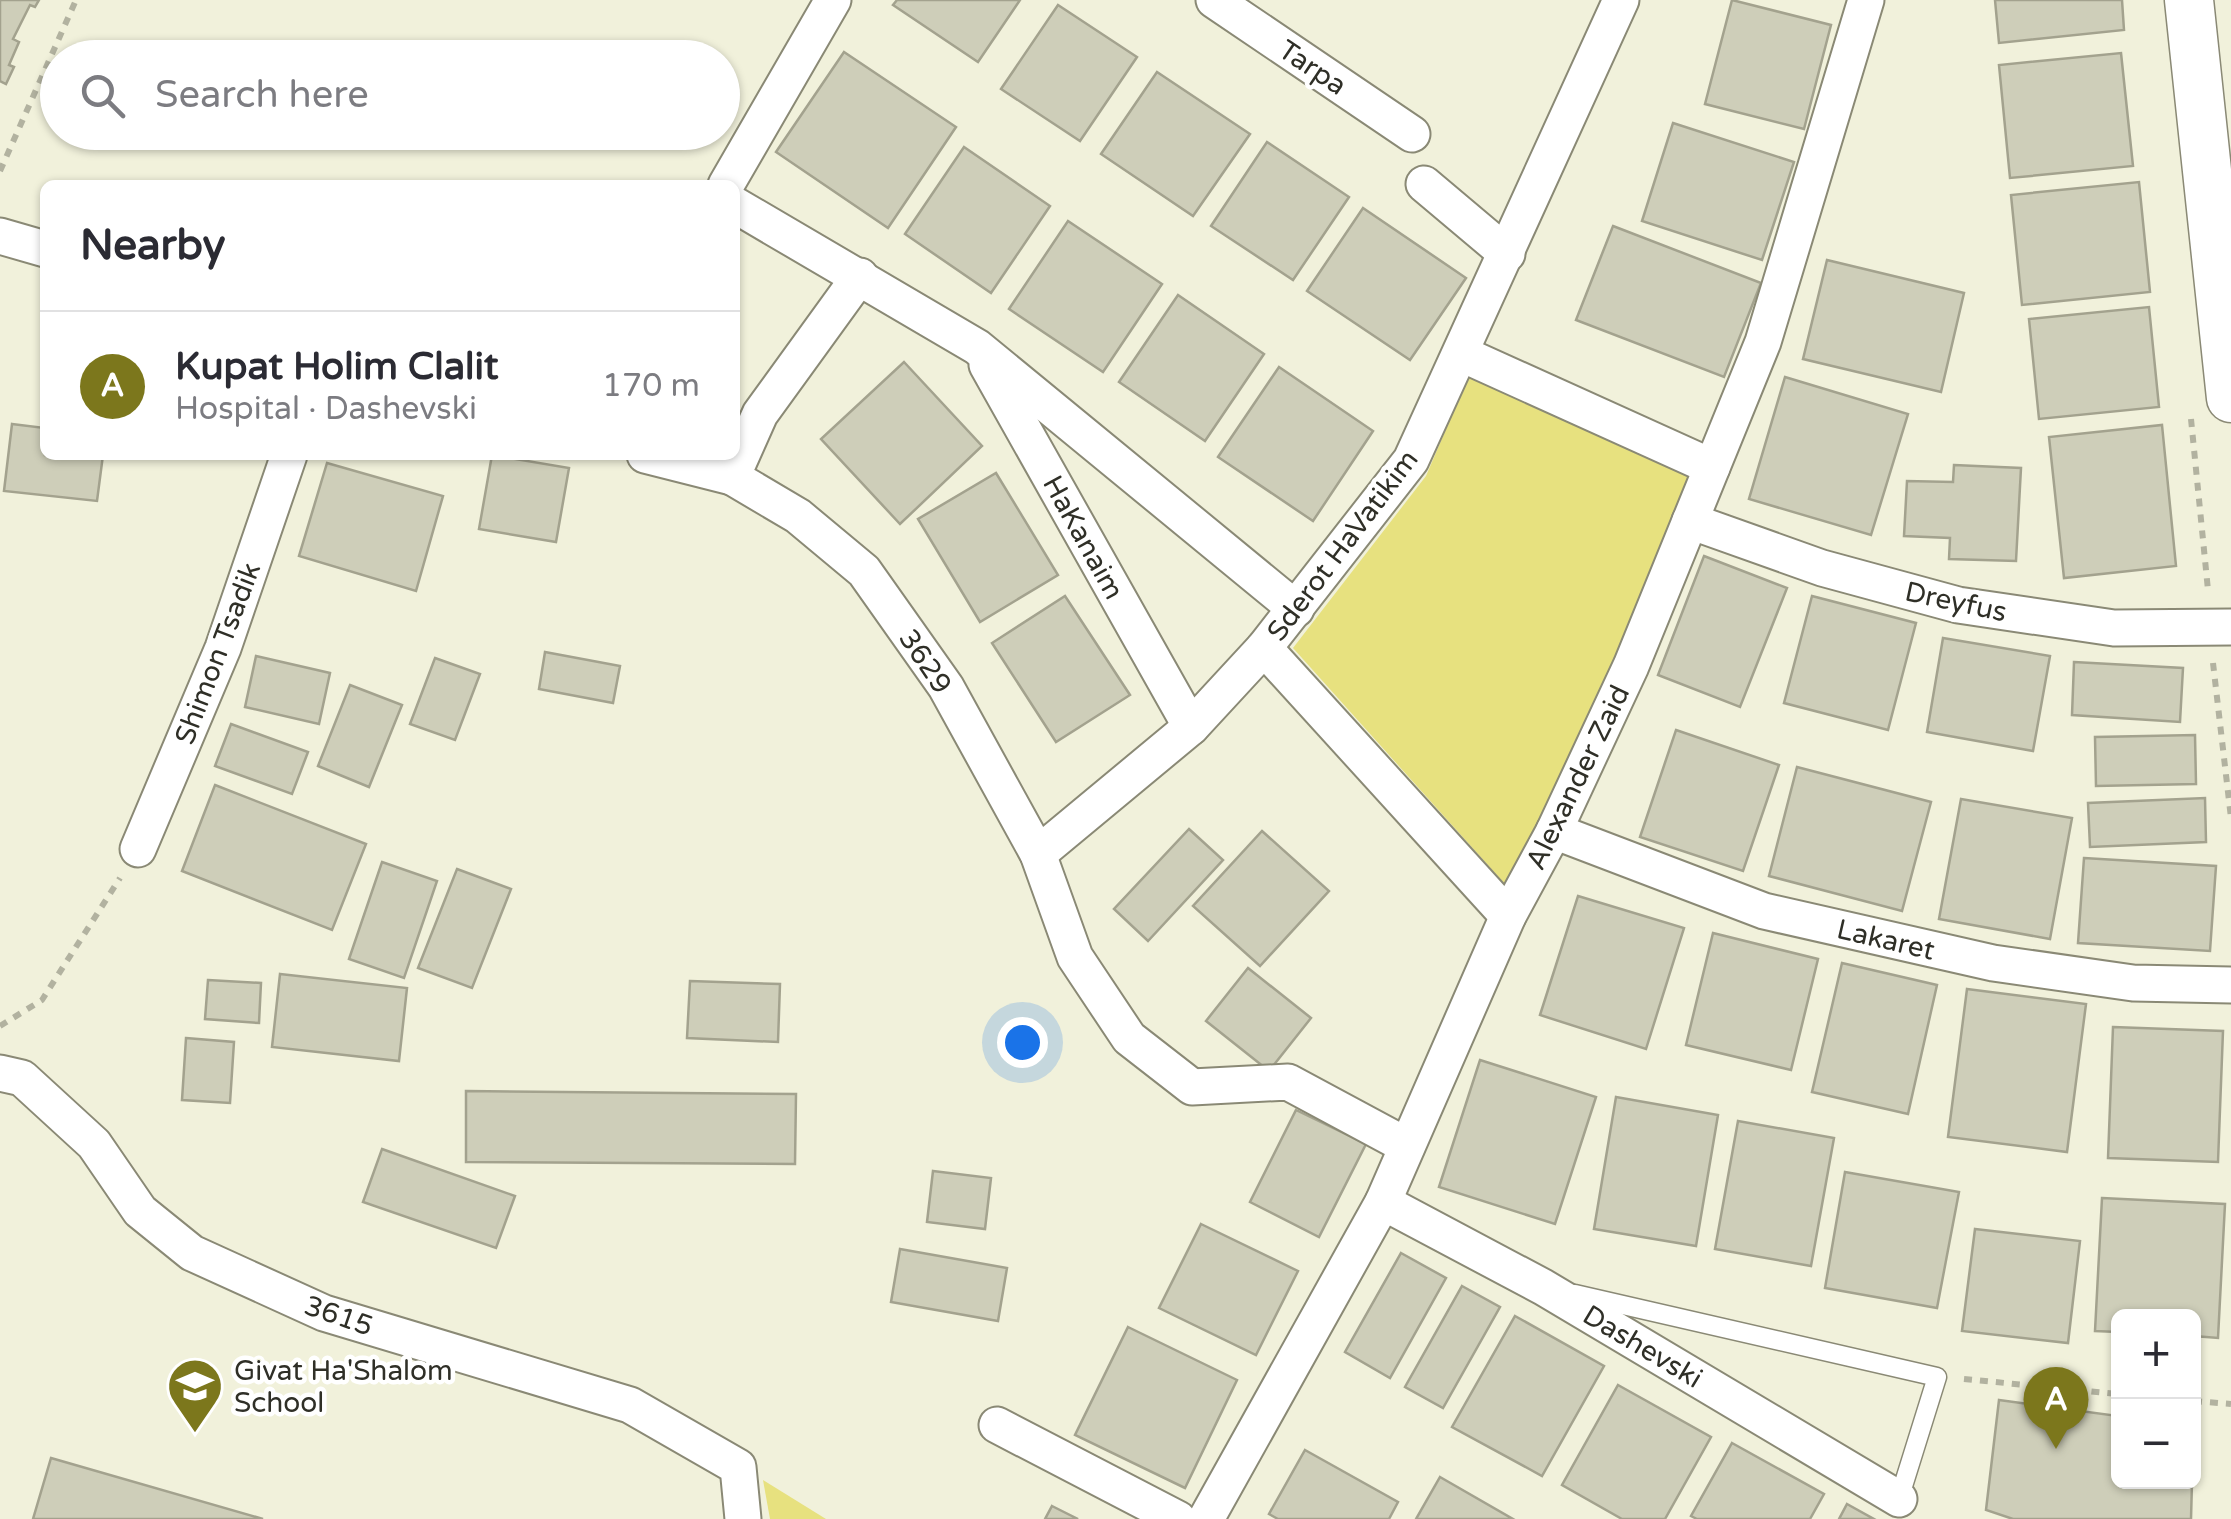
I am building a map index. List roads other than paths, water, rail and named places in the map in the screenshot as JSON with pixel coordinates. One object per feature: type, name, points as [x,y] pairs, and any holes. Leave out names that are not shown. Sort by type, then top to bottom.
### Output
[{"type":"street","points":[[729,180],[833,0]]},
{"type":"street","name":"Tarpa","points":[[1214,0],[1412,134]]},
{"type":"street","name":"Sderot HaVatikim","points":[[1038,854],[1191,728],[1264,648],[1411,460],[1622,0]]},
{"type":"street","name":"Alexander Zaid","points":[[1206,1519],[1382,1202],[1508,916],[1554,831],[1631,666],[1763,342],[1866,0]]},
{"type":"street","points":[[2189,0],[2231,398]]},
{"type":"street","points":[[1424,184],[1507,254]]},
{"type":"street","name":"HaKanaim","points":[[740,207],[977,347],[1296,609]]},
{"type":"street","points":[[4,237],[40,248]]},
{"type":"street","points":[[4,237],[40,255]]},
{"type":"street","points":[[740,459],[760,414],[860,276]]},
{"type":"street","name":"HaKanaim","points":[[977,347],[1191,728]]},
{"type":"street","points":[[1462,354],[1712,467]]},
{"type":"street","name":"Shimon Tsadik","points":[[138,849],[224,648],[287,460]]},
{"type":"street","name":"3629","points":[[666,460],[732,477],[798,516],[864,571],[946,687],[1038,854],[1075,957],[1129,1038],[1192,1087],[1288,1082],[1408,1146]]},
{"type":"street","points":[[732,477],[740,460]]},
{"type":"street","name":"Dreyfus","points":[[1690,521],[1822,568],[1958,605],[2114,628],[2231,626]]},
{"type":"street","points":[[1264,648],[1508,916]]},
{"type":"street","name":"Lakaret","points":[[1554,831],[1764,911],[1993,964],[2133,983],[2231,985]]},
{"type":"street","name":"3615","points":[[0,1073],[22,1078],[94,1144],[140,1211],[192,1253],[324,1314],[630,1405],[738,1468],[743,1519]]},
{"type":"street","name":"Dashevski","points":[[1382,1202],[1544,1287],[1899,1499]]},
{"type":"street","points":[[997,1425],[1178,1519]]},
{"type":"lane","points":[[1544,1287],[1938,1377],[1899,1499]]},
{"type":"place","name":"Givat Ha'Shalom School","points":[[195,1435]]},
{"type":"place","name":"Kupat Holim Clalit","points":[[2056,1449]]}]
